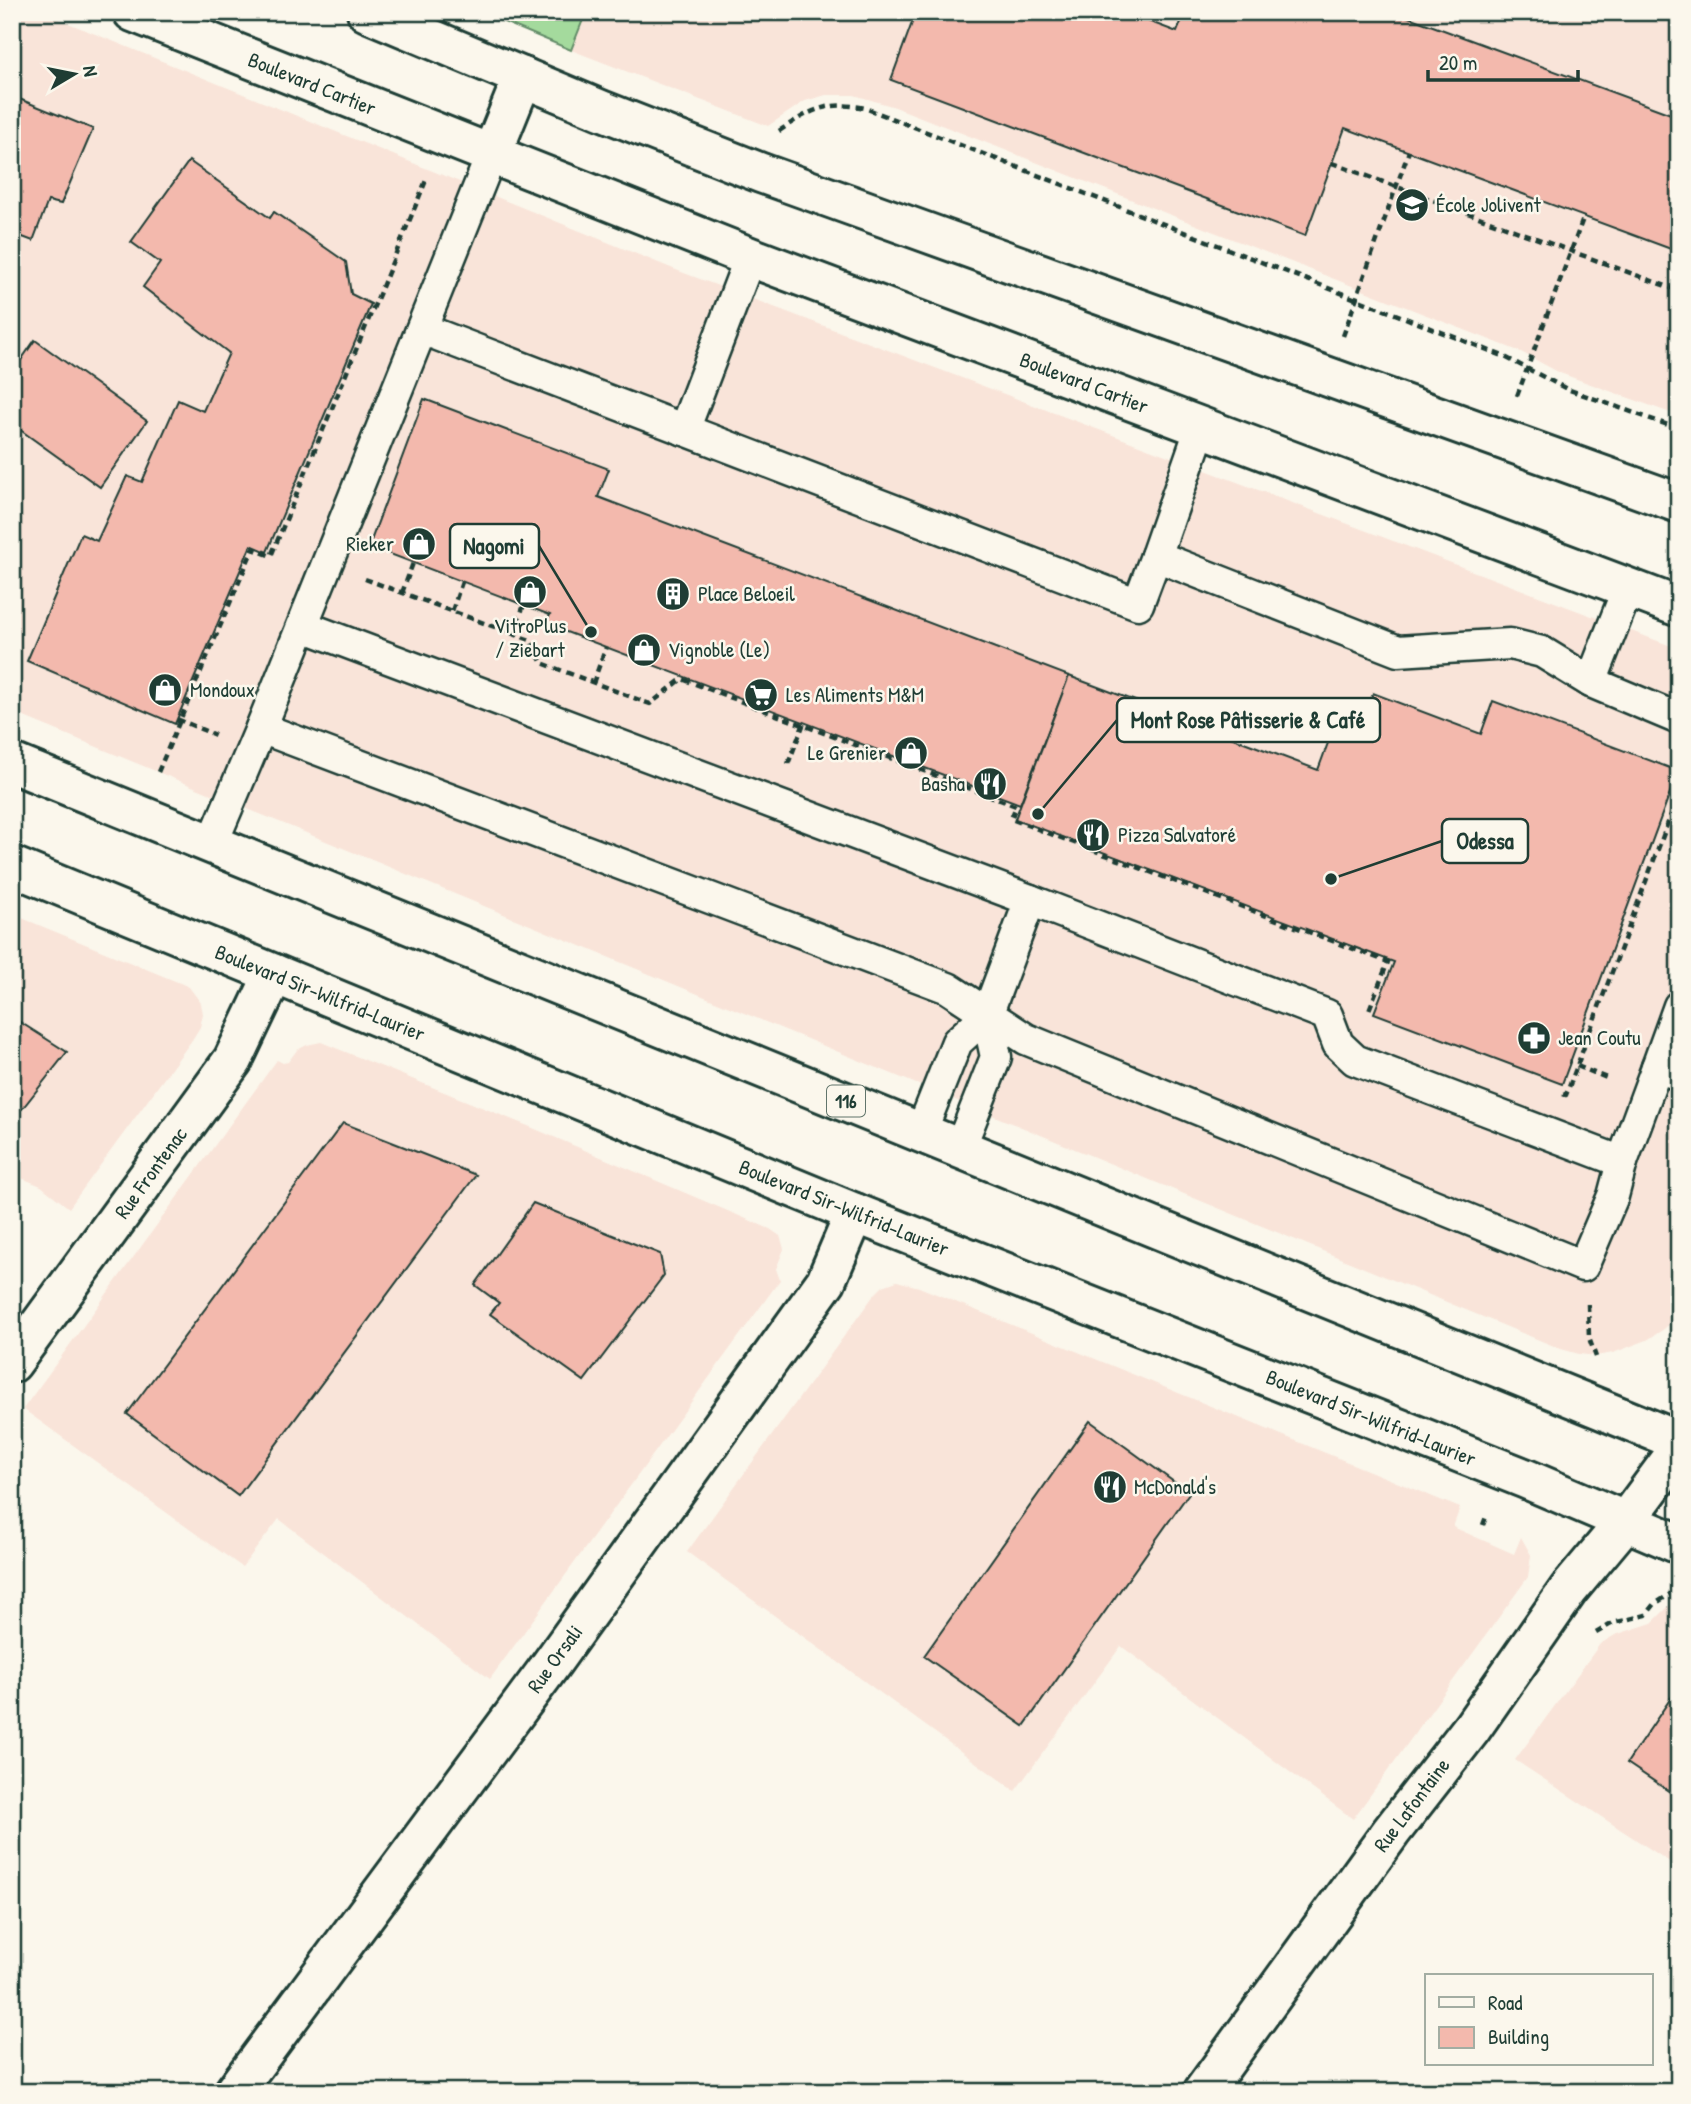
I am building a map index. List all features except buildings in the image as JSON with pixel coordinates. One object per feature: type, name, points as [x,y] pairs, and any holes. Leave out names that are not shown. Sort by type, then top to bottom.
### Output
[{"type":"street","name":"Boulevard Cartier","points":[[133,12],[750,257],[1679,607]]},
{"type":"street","points":[[367,12],[734,162],[1679,503]]},
{"type":"street","points":[[491,156],[523,77]]},
{"type":"street","name":"116","points":[[12,763],[1679,1441]]},
{"type":"street","name":"Boulevard Sir-Wilfrid-Laurier","points":[[12,866],[855,1213],[1524,1478],[1679,1544]]},
{"type":"street","name":"Rue Frontenac","points":[[12,1363],[233,1060],[274,974]]},
{"type":"street","name":"Rue Orsali","points":[[234,2092],[544,1674],[826,1281],[855,1213]]},
{"type":"street","name":"Rue Lafontaine","points":[[1203,2092],[1391,1832],[1472,1727],[1569,1589],[1625,1522],[1679,1449]]},
{"type":"lane","points":[[212,844],[303,626],[491,156]]},
{"type":"lane","points":[[684,430],[750,257]]},
{"type":"lane","points":[[422,329],[1138,604],[1201,427]]},
{"type":"lane","points":[[1156,556],[1398,651],[1510,644],[1542,652],[1591,682],[1679,719]]},
{"type":"lane","points":[[1591,682],[1628,588]]},
{"type":"lane","points":[[303,626],[1327,1015],[1338,1044],[1355,1060],[1622,1162]]},
{"type":"lane","points":[[261,728],[948,988],[1026,1039],[1583,1266],[1613,1196],[1622,1162],[1668,1071],[1679,1006]]},
{"type":"lane","points":[[921,1132],[957,1042],[987,1014],[1030,900]]},
{"type":"lane","points":[[960,1148],[996,1057],[987,1014]]},
{"type":"path","points":[[734,162],[810,111],[843,104],[865,108],[1503,356],[1567,389],[1679,429]]},
{"type":"path","points":[[1339,346],[1409,151]]},
{"type":"path","points":[[1332,163],[1674,289],[1679,276]]},
{"type":"path","points":[[156,777],[253,549],[271,556],[431,168]]},
{"type":"path","points":[[1516,400],[1584,216]]},
{"type":"path","points":[[402,593],[413,563]]},
{"type":"path","points":[[359,576],[530,640],[542,663],[650,704],[682,679],[804,724],[1016,806],[1011,819],[1388,962],[1367,1018]]},
{"type":"path","points":[[452,611],[462,582]]},
{"type":"path","points":[[513,634],[524,605]]},
{"type":"path","points":[[593,682],[606,647]]},
{"type":"path","points":[[178,720],[222,738]]},
{"type":"path","points":[[786,769],[804,724]]},
{"type":"path","points":[[1554,1090],[1566,1095],[1679,793]]},
{"type":"path","points":[[1577,1066],[1611,1080]]},
{"type":"path","points":[[1583,1266],[1588,1289],[1589,1338],[1598,1361]]},
{"type":"path","points":[[1483,1525],[1487,1514]]},
{"type":"shaded area","points":[[12,12],[41,12],[676,270],[1679,649],[1679,1314],[1664,1329],[1647,1340],[1613,1353],[1596,1356],[1561,1349],[12,712]]},
{"type":"shaded area","name":"École Jolivent","points":[[586,12],[1679,12],[1679,416],[1560,373],[1521,352],[895,107],[854,95],[826,95],[805,101],[768,126],[571,50]]},
{"type":"shaded area","points":[[12,914],[189,987],[201,1003],[203,1014],[200,1027],[192,1040],[69,1208],[41,1186],[12,1174]]},
{"type":"shaded area","points":[[321,1042],[770,1229],[780,1236],[784,1249],[776,1269],[780,1280],[490,1679],[279,1519],[242,1567],[23,1409],[277,1060],[288,1062],[297,1050]]},
{"type":"shaded area","points":[[897,1281],[919,1287],[1460,1508],[1453,1527],[1514,1554],[1521,1537],[1531,1555],[1528,1577],[1353,1819],[1121,1646],[1015,1791],[687,1552],[874,1295],[883,1286]]},
{"type":"shaded area","points":[[1674,1601],[1679,1603],[1679,1868],[1515,1760],[1600,1644],[1615,1635],[1652,1623]]},
{"type":"green space","points":[[480,12],[586,12],[571,50]]},
{"type":"place","name":"École Jolivent","points":[[1412,205]]},
{"type":"place","name":"Rieker","points":[[419,544]]},
{"type":"place","name":"VitroPlus / Ziebart","points":[[530,592]]},
{"type":"place","name":"Place Beloeil","points":[[673,594]]},
{"type":"place","name":"Nagomi","points":[[591,632]]},
{"type":"place","name":"Vignoble (Le)","points":[[644,650]]},
{"type":"place","name":"Mondoux","points":[[165,690]]},
{"type":"place","name":"Les Aliments M&M","points":[[761,695]]},
{"type":"place","name":"Le Grenier","points":[[911,753]]},
{"type":"place","name":"Basha","points":[[990,784]]},
{"type":"place","name":"Mont Rose Pâtisserie & Café","points":[[1038,814]]},
{"type":"place","name":"Pizza Salvatoré","points":[[1093,835]]},
{"type":"place","name":"Odessa","points":[[1331,879]]},
{"type":"place","name":"Jean Coutu","points":[[1534,1038]]},
{"type":"place","name":"McDonald's","points":[[1110,1487]]}]
